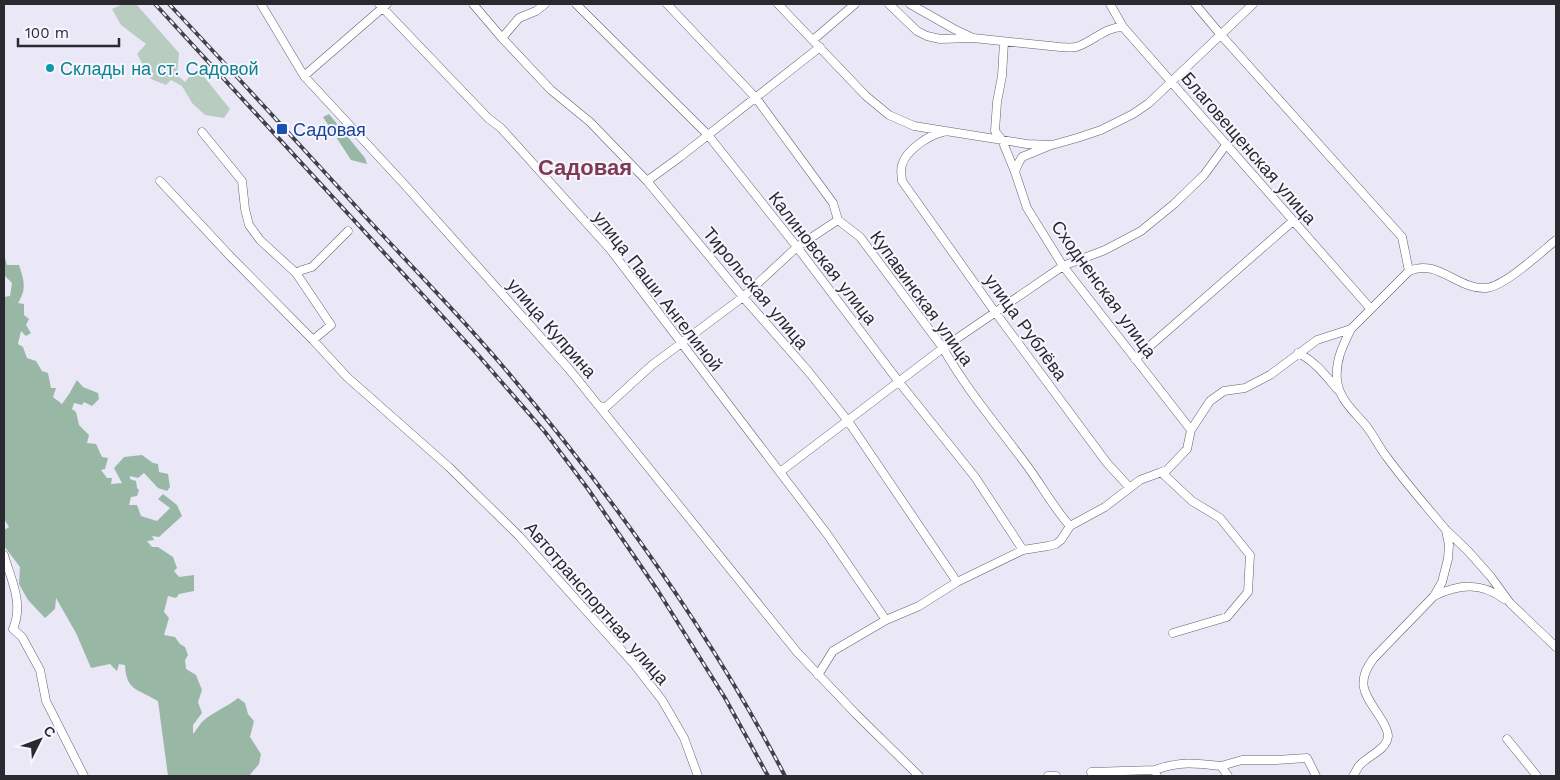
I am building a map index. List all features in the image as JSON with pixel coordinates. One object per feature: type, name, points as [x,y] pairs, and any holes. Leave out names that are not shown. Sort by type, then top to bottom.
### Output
[{"type":"street","name":"улица Куприна","points":[[261,4],[304,76],[568,369],[818,675],[919,776]]},
{"type":"street","name":"Тирольская улица","points":[[473,4],[551,90],[590,122],[647,181],[742,297],[808,371],[848,421],[957,582]]},
{"type":"street","points":[[502,38],[519,18],[536,11],[545,4]]},
{"type":"street","name":"Калиновская улица","points":[[576,4],[708,135],[975,477],[1023,550]]},
{"type":"street","points":[[599,406],[606,407],[652,365],[742,297],[797,247],[838,220],[833,203],[756,98],[667,4]]},
{"type":"street","points":[[778,4],[866,96],[890,115],[914,126],[1027,144],[1052,144]]},
{"type":"street","points":[[813,40],[856,4]]},
{"type":"street","points":[[889,4],[917,31],[940,39],[973,38],[1074,47],[1106,30],[1123,27]]},
{"type":"street","points":[[910,4],[973,38]]},
{"type":"street","name":"Благовещенская улица","points":[[1110,4],[1123,27],[1370,308]]},
{"type":"street","points":[[1195,4],[1402,237],[1409,271]]},
{"type":"street","points":[[1015,172],[1022,157],[1052,144],[1077,138],[1116,123],[1149,103],[1253,4]]},
{"type":"street","points":[[304,76],[383,5]]},
{"type":"street","name":"улица Паши Ангелиной","points":[[383,5],[488,118],[501,128],[610,249],[827,534],[886,620]]},
{"type":"street","points":[[953,39],[954,29]]},
{"type":"street","name":"Сходненская улица","points":[[1004,42],[995,131],[1002,140],[1027,208],[1063,266],[1191,430]]},
{"type":"street","points":[[647,181],[820,47]]},
{"type":"street","name":"улица Рублёва","points":[[947,131],[933,134],[920,142],[909,153],[902,165],[902,181],[995,312],[1107,463],[1130,488]]},
{"type":"street","points":[[202,132],[242,181],[249,225],[260,240],[296,274],[331,325],[313,340]]},
{"type":"street","points":[[780,472],[942,348],[1063,266],[1105,250],[1141,231],[1174,204],[1204,175],[1226,145]]},
{"type":"street","name":"Автотранспортная улица","points":[[160,181],[347,377],[449,467],[519,536],[634,664],[667,708],[684,738],[698,776]]},
{"type":"street","name":"Купавинская улица","points":[[838,220],[860,237],[1027,466],[1058,513],[1070,526]]},
{"type":"street","points":[[1135,359],[1293,221]]},
{"type":"street","points":[[296,274],[312,267],[348,231]]},
{"type":"street","points":[[1339,391],[1337,365],[1350,329],[1409,271],[1418,267],[1429,268],[1475,288],[1487,288],[1499,284],[1556,240]]},
{"type":"street","points":[[818,675],[834,652],[886,620],[919,606],[957,582],[1023,550],[1056,544],[1070,526],[1105,506],[1140,480],[1167,470],[1186,449],[1191,430],[1210,400],[1224,391],[1245,388],[1270,375],[1317,340],[1350,329]]},
{"type":"street","points":[[1298,353],[1307,358],[1339,391],[1344,400],[1368,428],[1386,456],[1446,530],[1491,577],[1510,603]]},
{"type":"street","points":[[1321,371],[1337,365]]},
{"type":"street","points":[[1161,472],[1192,501],[1220,518],[1250,555],[1248,592],[1227,617],[1173,632]]},
{"type":"street","points":[[1353,776],[1359,766],[1386,743],[1388,736],[1387,730],[1367,698],[1363,686],[1363,677],[1373,659],[1434,596],[1442,582],[1448,560],[1449,545],[1446,530]]},
{"type":"street","points":[[4,554],[15,586],[18,607],[17,619],[13,629]]},
{"type":"street","points":[[1434,596],[1451,589],[1481,587],[1496,592],[1556,647]]},
{"type":"street","points":[[4,630],[13,629]]},
{"type":"street","points":[[13,629],[22,638],[40,670],[46,701],[84,776]]},
{"type":"street","points":[[1507,739],[1537,776]]},
{"type":"street","points":[[1091,772],[1156,773],[1169,765],[1190,762],[1221,766],[1242,760],[1307,758],[1316,776]]},
{"type":"street","points":[[1221,766],[1228,776]]},
{"type":"street","points":[[1048,776],[1056,776]]},
{"type":"green space","points":[[123,4],[136,4],[179,53],[177,75],[185,82],[197,68],[230,109],[224,118],[205,115],[192,103],[182,86],[171,80],[166,85],[151,79],[137,54],[146,44],[121,25],[112,9]]},
{"type":"green space","points":[[329,114],[365,158],[367,164],[351,160],[323,117]]},
{"type":"green space","points":[[4,254],[7,265],[19,265],[23,280],[24,289],[18,303],[24,304],[24,315],[29,319],[26,325],[31,333],[26,336],[21,331],[18,344],[23,347],[27,358],[36,361],[42,371],[48,373],[51,388],[56,388],[53,397],[62,404],[77,380],[83,387],[98,393],[99,399],[92,406],[84,402],[82,405],[74,403],[72,409],[76,412],[79,425],[89,435],[87,443],[96,444],[102,457],[108,458],[105,469],[101,470],[107,478],[112,478],[111,484],[122,483],[114,468],[124,457],[142,455],[153,463],[158,464],[159,472],[168,474],[170,487],[167,491],[158,488],[144,473],[138,478],[130,476],[130,479],[136,481],[139,490],[137,496],[131,497],[129,505],[137,505],[141,516],[157,521],[170,508],[158,499],[163,494],[177,505],[182,516],[159,537],[152,536],[154,540],[147,541],[152,547],[158,547],[173,557],[177,568],[174,571],[179,577],[194,575],[194,591],[179,594],[176,598],[168,596],[164,612],[169,618],[164,635],[175,637],[185,647],[188,655],[185,660],[186,669],[196,675],[202,690],[198,702],[202,713],[193,725],[193,734],[207,718],[238,698],[245,703],[248,714],[254,721],[250,737],[261,754],[259,764],[249,776],[168,776],[158,701],[130,684],[125,665],[119,664],[117,671],[110,664],[91,668],[76,633],[56,598],[55,609],[45,618],[28,600],[19,584],[20,567],[4,546],[4,530],[9,527],[4,519],[4,297],[10,296],[12,283],[4,275]]},
{"type":"railway","points":[[155,4],[479,356],[545,432],[588,489],[658,591],[725,698],[768,776]]},
{"type":"railway","points":[[169,4],[466,325],[540,411],[617,510],[689,614],[723,667],[785,776]]},
{"type":"place","name":"Склады на ст. Садовой","points":[[50,68]]},
{"type":"place","name":"Садовая","points":[[282,129]]},
{"type":"district","name":"Садовая","points":[[585,167]]}]
